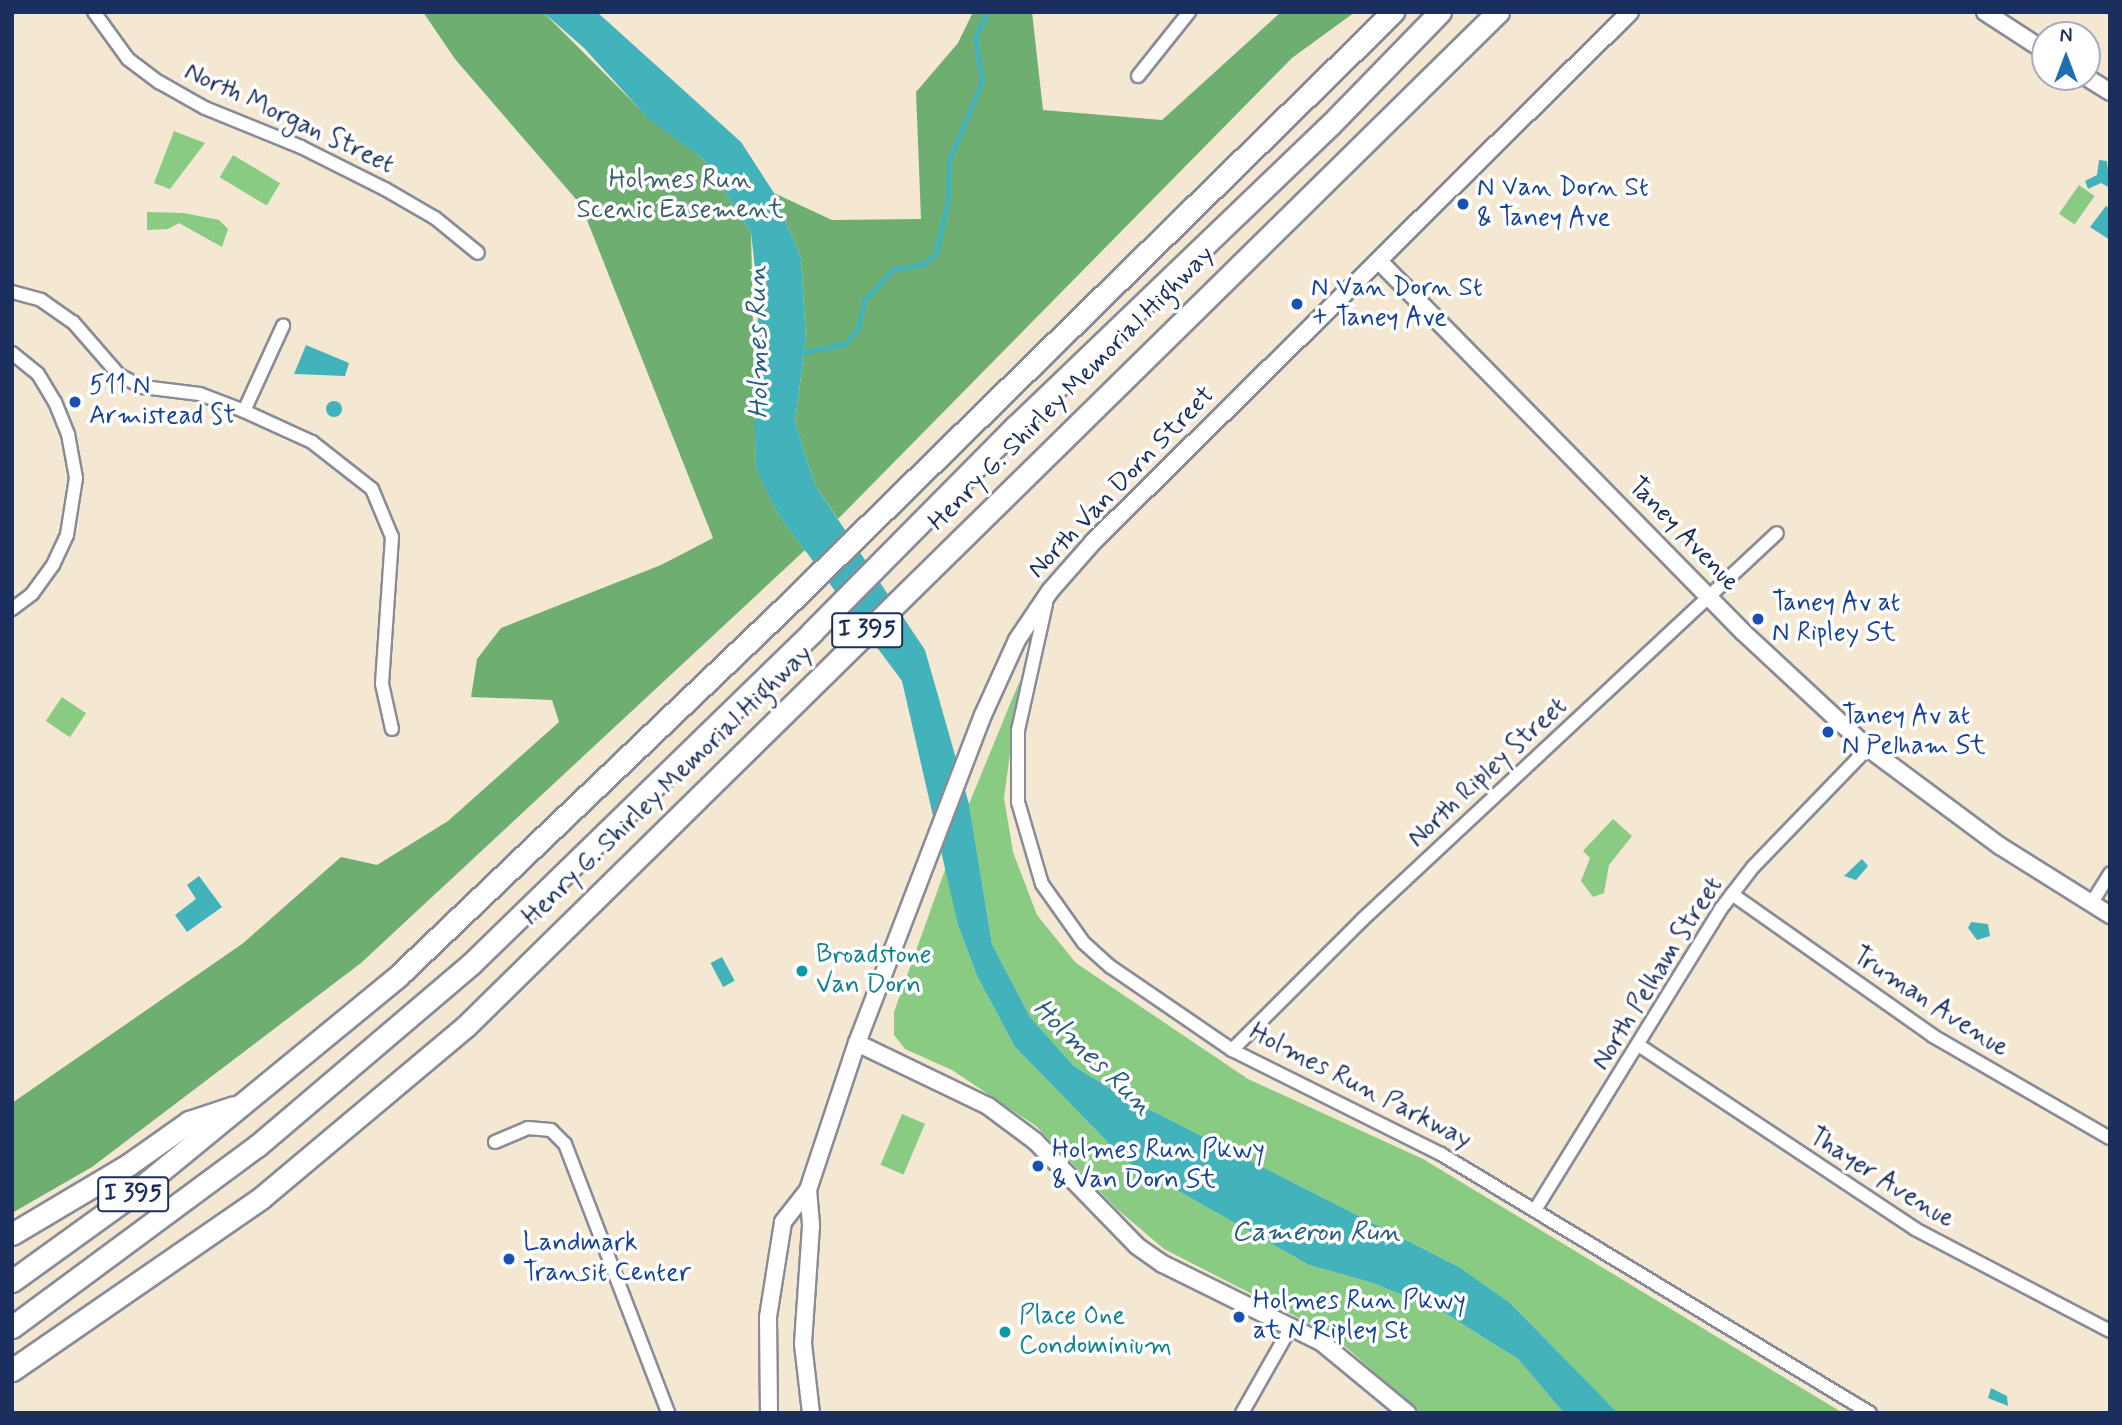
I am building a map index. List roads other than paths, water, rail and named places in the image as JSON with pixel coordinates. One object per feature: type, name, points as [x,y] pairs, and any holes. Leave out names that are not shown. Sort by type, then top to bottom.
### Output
[{"type":"highway","name":"Henry G. Shirley Memorial Highway","points":[[12,1281],[134,1193],[399,975],[687,701],[1393,12]]},
{"type":"highway","points":[[12,1327],[257,1146],[472,963],[1016,426],[1330,125],[1440,12]]},
{"type":"highway","name":"Henry G. Shirley Memorial Highway","points":[[12,1370],[218,1228],[340,1134],[466,1026],[1498,12]]},
{"type":"highway","points":[[12,1234],[128,1166],[189,1122],[249,1101]]},
{"type":"highway","points":[[12,1386],[218,1228]]},
{"type":"main road","name":"North Van Dorn Street","points":[[769,1413],[768,1317],[776,1252],[783,1222],[808,1190],[857,1043],[1003,668],[1050,591],[1093,542],[1630,12]]},
{"type":"main road","points":[[1985,12],[2031,42]]},
{"type":"main road","name":"Taney Avenue","points":[[1379,261],[1710,598],[1868,748],[1967,823],[2110,915]]},
{"type":"main road","points":[[857,1043],[988,1106],[1035,1141],[1114,1226],[1163,1264],[1292,1325],[1353,1365],[1407,1413]]},
{"type":"main road","name":"North Van Dorn Street","points":[[808,1190],[811,1226],[803,1344],[811,1413]]},
{"type":"street","name":"North Morgan Street","points":[[94,12],[128,59],[159,82],[205,108],[302,147],[385,189],[435,218],[478,253]]},
{"type":"street","points":[[1138,76],[1189,12]]},
{"type":"street","points":[[12,292],[41,300],[73,322],[119,375],[143,387],[200,394],[244,411],[312,442],[372,489],[392,537],[382,684],[392,729]]},
{"type":"street","points":[[244,411],[283,326]]},
{"type":"street","points":[[12,353],[38,374],[55,402],[68,434],[76,478],[67,535],[53,565],[32,594],[12,609]]},
{"type":"street","name":"North Ripley Street","points":[[1232,1050],[1363,920],[1777,533]]},
{"type":"street","name":"Holmes Run Parkway","points":[[1050,591],[1027,678],[1017,766],[1022,827],[1042,884],[1070,929],[1111,967],[1232,1050],[1283,1079],[1413,1138],[1870,1413]]},
{"type":"street","name":"North Pelham Street","points":[[1535,1210],[1640,1046],[1685,964],[1732,894],[1868,748]]},
{"type":"street","points":[[2091,904],[2110,874]]},
{"type":"street","name":"Truman Avenue","points":[[1732,894],[1933,1036],[2110,1138]]},
{"type":"street","name":"Thayer Avenue","points":[[1640,1046],[1915,1229],[2110,1331]]},
{"type":"street","points":[[495,1142],[528,1128],[551,1130],[565,1144],[668,1413]]},
{"type":"street","points":[[1242,1413],[1292,1325]]},
{"type":"water","name":"Cameron Run","points":[[543,12],[597,12],[741,142],[774,193],[801,258],[806,338],[795,422],[815,485],[925,650],[969,804],[992,944],[1030,1017],[1074,1066],[1119,1094],[1459,1267],[1509,1302],[1618,1413],[1564,1413],[1518,1359],[1443,1312],[1373,1283],[1309,1265],[1127,1162],[1015,1047],[977,976],[958,925],[902,681],[778,514],[756,469],[753,374],[759,305],[751,232],[703,159],[649,119],[584,48]]},
{"type":"water","points":[[2099,160],[2107,161],[2110,188],[2101,183],[2088,189],[2085,181],[2097,175]]},
{"type":"water","points":[[2106,206],[2110,209],[2110,240],[2090,227]]},
{"type":"water","points":[[306,345],[349,363],[345,376],[294,374]]},
{"type":"water","points":[[334,401],[340,403],[340,415],[334,417],[328,415],[326,409],[328,403]]},
{"type":"water","points":[[1862,859],[1868,866],[1856,880],[1844,876]]},
{"type":"water","points":[[199,876],[222,907],[187,932],[175,915],[196,899],[187,885]]},
{"type":"water","points":[[1971,922],[1988,924],[1990,936],[1977,940],[1968,928]]},
{"type":"water","points":[[722,957],[735,981],[723,987],[711,963]]},
{"type":"water","points":[[1991,1388],[2007,1396],[2008,1406],[1988,1398]]},
{"type":"waterway","points":[[803,352],[845,344],[858,328],[864,301],[893,269],[923,264],[936,254],[948,200],[949,160],[982,81],[975,38],[987,12]]},
{"type":"place","name":"N Van Dorn St & Taney Ave","points":[[1463,204]]},
{"type":"place","name":"N Van Dorn St + Taney Ave","points":[[1297,304]]},
{"type":"place","name":"511 N Armistead St","points":[[75,402]]},
{"type":"place","name":"Taney Av at N Ripley St","points":[[1758,619]]},
{"type":"place","name":"Taney Av at N Pelham St","points":[[1828,732]]},
{"type":"place","name":"Broadstone Van Dorn","points":[[802,971]]},
{"type":"place","name":"Holmes Run Pkwy & Van Dorn St","points":[[1038,1166]]},
{"type":"place","name":"Landmark Transit Center","points":[[509,1259]]},
{"type":"place","name":"Holmes Run Pkwy at N Ripley St","points":[[1239,1317]]},
{"type":"place","name":"Place One Condominium","points":[[1005,1332]]},
{"type":"park label","name":"Holmes Run Scenic Easement","points":[[680,196]]},
{"type":"water label","name":"Holmes Run","points":[[759,342]]},
{"type":"water label","name":"Holmes Run","points":[[1092,1058]]}]
